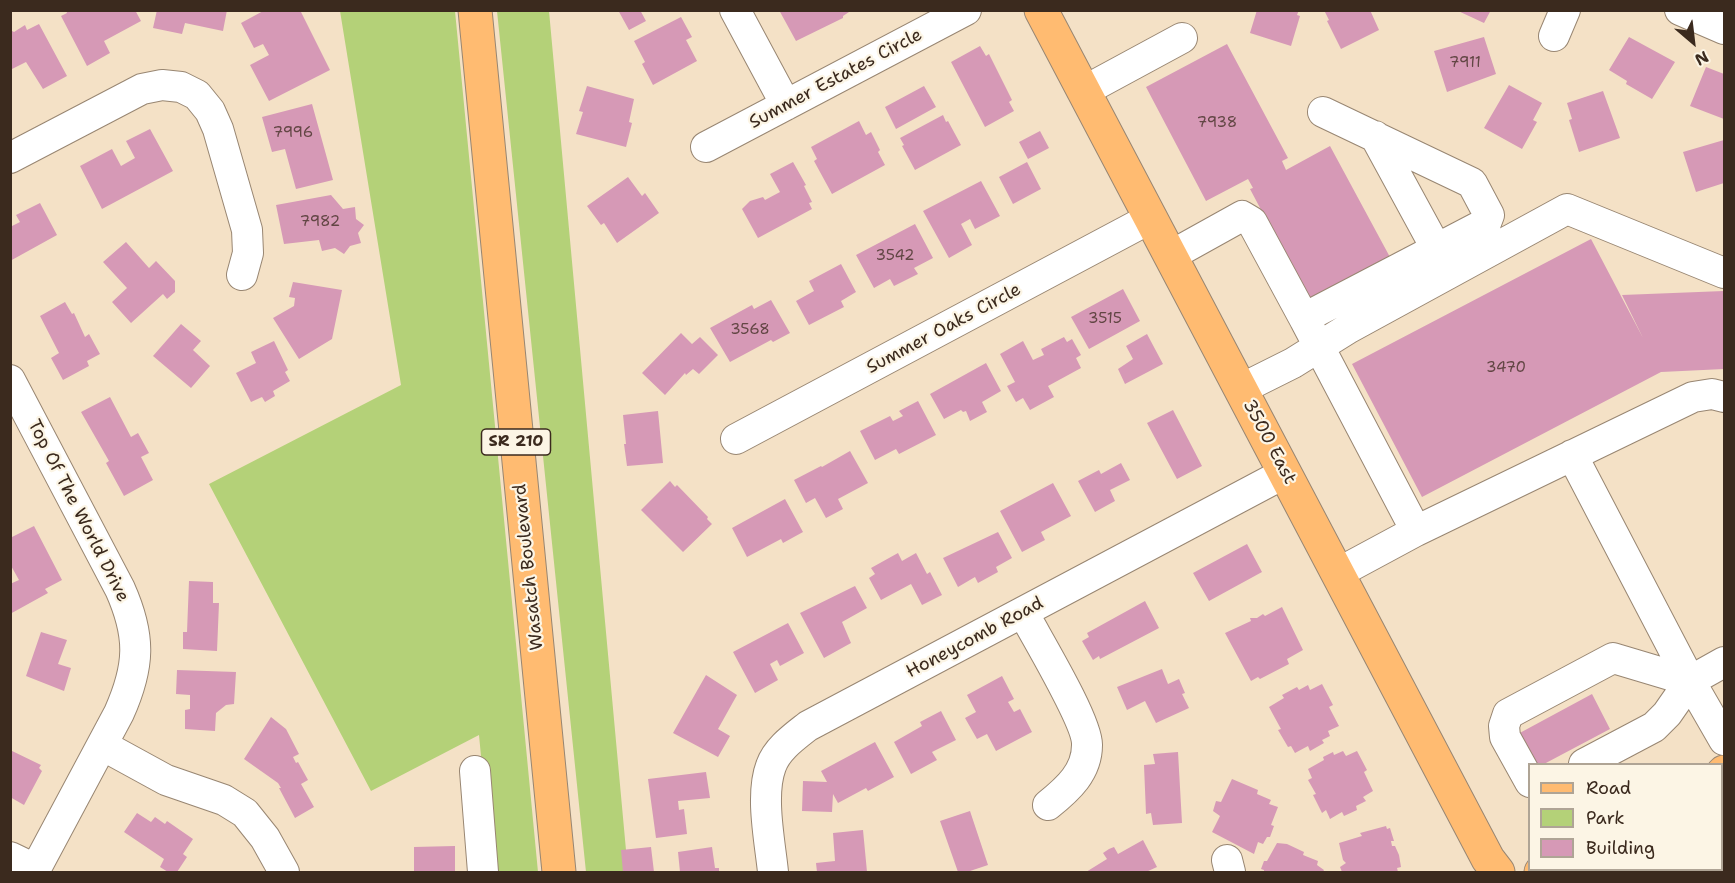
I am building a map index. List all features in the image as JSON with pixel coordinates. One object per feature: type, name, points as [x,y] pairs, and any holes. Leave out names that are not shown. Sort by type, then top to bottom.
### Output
[{"type":"main road","name":"Wasatch Boulevard","points":[[476,10],[559,873]]},
{"type":"main road","name":"3500 East","points":[[1041,10],[1498,873]]},
{"type":"street","points":[[735,10],[786,105]]},
{"type":"street","name":"Summer Estates Circle","points":[[706,147],[966,10]]},
{"type":"street","points":[[1680,10],[1725,30]]},
{"type":"street","points":[[1084,91],[1182,38]]},
{"type":"street","points":[[10,158],[142,89],[162,85],[181,87],[197,95],[210,111],[218,129],[247,230],[248,253],[243,275]]},
{"type":"street","points":[[1305,320],[1310,315],[1486,223],[1489,215],[1472,183],[1323,112]]},
{"type":"street","points":[[1375,136],[1436,248]]},
{"type":"street","points":[[1241,389],[1293,363],[1319,346],[1567,209],[1725,273]]},
{"type":"street","points":[[1170,256],[1242,216],[1252,222],[1416,531]]},
{"type":"street","name":"Summer Oaks Circle","points":[[736,439],[1151,218]]},
{"type":"street","name":"Top Of The World Drive","points":[[10,381],[120,589],[136,635],[137,656],[120,713],[26,866]]},
{"type":"street","points":[[1338,573],[1416,531],[1693,397],[1712,394],[1725,397]]},
{"type":"street","points":[[1572,455],[1690,681],[1725,741]]},
{"type":"street","name":"Honeycomb Road","points":[[773,873],[766,796],[770,766],[792,738],[808,726],[1285,473]]},
{"type":"street","points":[[1023,612],[1081,721],[1088,744],[1084,764],[1070,788],[1048,805]]},
{"type":"street","points":[[1528,778],[1505,737],[1504,726],[1508,714],[1613,658],[1690,681]]},
{"type":"street","points":[[1588,763],[1654,728],[1667,714],[1690,681],[1725,662]]},
{"type":"street","points":[[102,745],[166,780],[224,800],[245,813],[265,838],[284,873]]},
{"type":"street","points":[[475,771],[483,873]]},
{"type":"green space","points":[[340,11],[455,11],[538,872],[492,872],[479,735],[371,791],[209,484],[401,385]]},
{"type":"green space","points":[[497,11],[549,11],[628,872],[586,872]]},
{"type":"building","points":[[66,10],[135,10],[141,21],[104,41],[110,53],[87,66],[61,16],[67,13]]},
{"type":"building","points":[[157,10],[227,10],[223,31],[185,23],[182,34],[153,28]]},
{"type":"building","points":[[265,10],[300,10],[330,70],[269,101],[250,65],[269,55],[263,44],[254,48],[241,23]]},
{"type":"building","points":[[618,10],[640,10],[646,21],[629,30]]},
{"type":"building","points":[[779,10],[852,10],[843,18],[796,41]]},
{"type":"building","points":[[1257,10],[1299,10],[1297,15],[1300,16],[1291,46],[1250,33]]},
{"type":"building","points":[[1324,10],[1370,10],[1379,30],[1341,49]]},
{"type":"building","points":[[1456,10],[1491,10],[1484,23]]},
{"type":"building","points":[[681,17],[692,37],[686,40],[697,61],[653,85],[634,41]]},
{"type":"building","points":[[39,24],[67,76],[43,89],[26,62],[10,70],[10,30],[14,32],[25,25],[27,30]]},
{"type":"building","points":[[1484,37],[1496,74],[1447,92],[1434,51]]},
{"type":"building","points":[[1629,37],[1675,62],[1652,99],[1626,84],[1627,81],[1609,70]]},
{"type":"building","points":[[1227,44],[1288,158],[1282,161],[1286,170],[1330,146],[1391,259],[1310,302],[1250,189],[1253,188],[1248,179],[1206,201],[1146,87]]},
{"type":"building","points":[[980,46],[986,56],[989,54],[1012,100],[1009,102],[1014,111],[985,127],[951,62]]},
{"type":"building","points":[[1706,67],[1724,74],[1724,119],[1690,106]]},
{"type":"building","points":[[1509,85],[1542,103],[1533,120],[1537,122],[1522,149],[1484,128]]},
{"type":"building","points":[[587,86],[634,99],[629,122],[632,123],[626,147],[576,134],[583,112],[579,111]]},
{"type":"building","points":[[924,86],[936,107],[896,129],[885,107]]},
{"type":"building","points":[[1603,91],[1620,138],[1579,152],[1569,120],[1572,119],[1567,103]]},
{"type":"building","points":[[312,104],[333,180],[296,189],[285,149],[272,152],[262,117]]},
{"type":"building","points":[[943,115],[961,145],[915,170],[900,138]]},
{"type":"building","points":[[859,121],[866,135],[871,132],[885,165],[832,194],[814,161],[817,159],[811,147]]},
{"type":"building","points":[[150,129],[173,171],[102,209],[80,166],[112,149],[121,166],[135,158],[126,141]]},
{"type":"building","points":[[1040,131],[1049,148],[1028,159],[1019,142]]},
{"type":"building","points":[[1724,140],[1724,183],[1696,192],[1683,152]]},
{"type":"building","points":[[793,162],[806,185],[804,186],[812,202],[809,203],[812,209],[758,238],[742,209],[750,201],[763,197],[765,200],[780,192],[770,174]]},
{"type":"building","points":[[1027,162],[1041,189],[1013,204],[999,177]]},
{"type":"building","points":[[628,177],[642,196],[645,193],[659,213],[617,243],[604,223],[601,225],[587,206]]},
{"type":"building","points":[[981,181],[1000,216],[975,229],[970,219],[961,224],[972,245],[949,258],[923,211]]},
{"type":"building","points":[[331,195],[343,209],[355,207],[356,219],[364,225],[358,233],[361,243],[350,246],[344,254],[335,248],[322,251],[319,240],[284,244],[276,205]]},
{"type":"building","points":[[40,203],[57,235],[10,261],[10,227],[20,222],[16,215]]},
{"type":"building","points":[[915,224],[933,258],[914,268],[918,274],[894,286],[890,279],[874,288],[856,255]]},
{"type":"building","points":[[1591,239],[1643,338],[1622,295],[1724,291],[1724,369],[1661,372],[1422,497],[1352,364]]},
{"type":"building","points":[[126,242],[149,268],[156,261],[175,281],[175,292],[167,299],[163,294],[131,323],[112,302],[127,288],[103,262]]},
{"type":"building","points":[[841,264],[856,292],[841,301],[844,307],[809,325],[796,301],[814,291],[809,281]]},
{"type":"building","points":[[293,282],[342,290],[332,339],[299,359],[273,318],[294,306],[295,298],[289,297]]},
{"type":"building","points":[[1123,289],[1140,321],[1089,349],[1071,317]]},
{"type":"building","points":[[771,300],[790,333],[773,342],[771,340],[730,362],[710,328],[752,305],[754,309]]},
{"type":"building","points":[[65,302],[72,314],[74,313],[85,337],[89,334],[100,354],[87,361],[89,366],[63,380],[51,358],[59,353],[40,316]]},
{"type":"building","points":[[181,324],[201,341],[193,350],[210,366],[191,388],[153,356]]},
{"type":"building","points":[[681,333],[692,344],[700,337],[718,355],[699,374],[693,369],[686,375],[685,373],[665,395],[642,373]]},
{"type":"building","points":[[1147,334],[1163,364],[1125,384],[1118,369],[1133,359],[1126,346]]},
{"type":"building","points":[[1064,337],[1067,342],[1072,339],[1081,355],[1076,358],[1081,368],[1048,386],[1054,397],[1030,410],[1023,398],[1016,402],[1007,386],[1015,382],[1000,354],[1023,341],[1033,360],[1044,355],[1041,349]]},
{"type":"building","points":[[274,341],[288,370],[285,372],[290,381],[273,391],[275,396],[265,402],[262,397],[251,402],[236,373],[256,363],[251,352]]},
{"type":"building","points":[[986,363],[1001,391],[982,402],[987,412],[970,421],[966,411],[961,410],[944,419],[930,394]]},
{"type":"building","points":[[110,397],[131,437],[138,433],[149,453],[141,457],[153,480],[124,496],[106,463],[109,461],[81,412]]},
{"type":"building","points":[[918,401],[936,435],[899,454],[896,449],[875,460],[860,431],[890,416],[893,421],[903,416],[899,411]]},
{"type":"building","points":[[1173,410],[1202,466],[1177,479],[1147,423]]},
{"type":"building","points":[[658,411],[663,463],[627,466],[623,415]]},
{"type":"building","points":[[850,451],[868,483],[838,499],[843,509],[826,518],[815,498],[806,503],[794,480]]},
{"type":"building","points":[[1121,463],[1130,480],[1110,490],[1115,501],[1095,512],[1078,481],[1099,470],[1101,474]]},
{"type":"building","points":[[670,481],[675,487],[677,485],[712,524],[683,552],[641,510]]},
{"type":"building","points":[[1053,483],[1071,516],[1041,532],[1045,540],[1022,552],[1000,511]]},
{"type":"building","points":[[785,499],[803,532],[783,543],[781,539],[747,557],[732,528]]},
{"type":"building","points":[[34,526],[62,580],[45,589],[48,593],[10,614],[10,584],[19,580],[10,564],[10,538]]},
{"type":"building","points":[[998,532],[1012,558],[996,567],[998,572],[978,583],[975,577],[958,587],[943,558]]},
{"type":"building","points":[[1247,544],[1262,572],[1209,601],[1193,573]]},
{"type":"building","points":[[898,553],[902,561],[916,553],[927,574],[930,572],[942,595],[922,605],[911,584],[881,600],[869,578],[875,574],[871,568]]},
{"type":"building","points":[[189,581],[213,582],[213,603],[219,603],[217,651],[183,649],[183,632],[187,632]]},
{"type":"building","points":[[855,586],[867,608],[842,622],[851,643],[824,658],[800,613]]},
{"type":"building","points":[[1145,601],[1159,628],[1100,659],[1099,656],[1093,660],[1082,641],[1089,637],[1087,633]]},
{"type":"building","points":[[1282,607],[1303,650],[1287,659],[1289,664],[1260,679],[1258,677],[1251,681],[1225,633],[1251,621],[1250,618],[1257,618],[1263,614],[1265,616]]},
{"type":"building","points":[[788,623],[804,653],[780,666],[777,660],[770,664],[778,680],[755,693],[733,652]]},
{"type":"building","points":[[41,632],[67,640],[58,664],[71,668],[64,691],[26,676]]},
{"type":"building","points":[[1162,669],[1168,684],[1179,679],[1185,693],[1182,694],[1189,708],[1156,723],[1145,701],[1127,710],[1117,687]]},
{"type":"building","points":[[177,670],[236,672],[234,704],[226,705],[216,713],[215,731],[185,729],[185,710],[190,709],[190,695],[176,694]]},
{"type":"building","points":[[706,675],[737,695],[718,729],[730,736],[718,757],[673,733]]},
{"type":"building","points":[[1002,676],[1014,699],[1008,702],[1014,712],[1020,709],[1032,732],[996,751],[987,734],[977,739],[965,718],[976,712],[967,695]]},
{"type":"building","points":[[1322,684],[1333,705],[1329,707],[1339,726],[1328,731],[1330,736],[1322,740],[1324,743],[1310,751],[1308,746],[1295,753],[1291,746],[1288,747],[1278,730],[1281,729],[1269,707],[1284,698],[1282,695],[1297,687],[1299,690],[1308,685],[1310,690]]},
{"type":"building","points":[[1592,694],[1610,729],[1546,763],[1530,763],[1516,735]]},
{"type":"building","points":[[941,711],[956,740],[932,752],[937,760],[911,774],[894,742],[922,726],[920,722]]},
{"type":"building","points":[[271,717],[286,729],[299,754],[293,757],[308,780],[301,784],[314,807],[295,818],[278,783],[244,759]]},
{"type":"building","points":[[875,742],[894,777],[868,791],[866,788],[838,803],[833,794],[832,812],[802,811],[803,781],[827,782],[821,771]]},
{"type":"building","points":[[10,750],[41,765],[39,768],[42,771],[24,805],[10,797]]},
{"type":"building","points":[[1343,751],[1346,756],[1357,751],[1367,770],[1364,772],[1373,791],[1363,797],[1366,801],[1356,806],[1357,810],[1344,816],[1342,812],[1330,819],[1326,810],[1322,813],[1313,795],[1316,794],[1308,780],[1312,778],[1308,769],[1324,760],[1323,757],[1333,752],[1334,755]]},
{"type":"building","points":[[1178,752],[1182,823],[1153,825],[1151,813],[1146,814],[1144,765],[1155,764],[1153,754]]},
{"type":"building","points":[[706,772],[710,798],[678,801],[679,810],[684,809],[687,834],[656,838],[648,779]]},
{"type":"building","points":[[1232,779],[1258,790],[1257,794],[1271,800],[1269,804],[1278,807],[1271,825],[1274,826],[1270,837],[1267,837],[1263,844],[1258,842],[1254,854],[1212,832],[1220,816],[1213,811],[1216,801],[1221,802]]},
{"type":"building","points":[[970,811],[988,865],[967,872],[958,872],[940,821]]},
{"type":"building","points":[[137,813],[151,822],[155,817],[165,824],[167,821],[193,839],[183,854],[187,857],[177,872],[168,872],[160,867],[164,859],[124,832]]},
{"type":"building","points":[[1386,826],[1387,829],[1390,828],[1394,841],[1391,841],[1392,846],[1395,846],[1399,855],[1401,867],[1397,868],[1398,872],[1342,872],[1340,867],[1346,863],[1343,860],[1339,843],[1362,836],[1360,833]]},
{"type":"building","points":[[863,830],[867,872],[817,872],[816,863],[835,861],[833,833]]},
{"type":"building","points":[[1143,840],[1157,867],[1146,872],[1086,872],[1107,859],[1103,853],[1109,849],[1114,847],[1118,854]]},
{"type":"building","points":[[1277,843],[1287,844],[1304,852],[1303,855],[1318,861],[1317,865],[1324,870],[1323,872],[1264,872],[1261,869],[1264,861],[1267,861]]},
{"type":"building","points":[[455,846],[455,872],[414,872],[414,847]]},
{"type":"building","points":[[651,847],[654,872],[623,872],[621,850]]},
{"type":"building","points":[[712,847],[715,868],[719,868],[719,872],[680,872],[678,852]]}]
